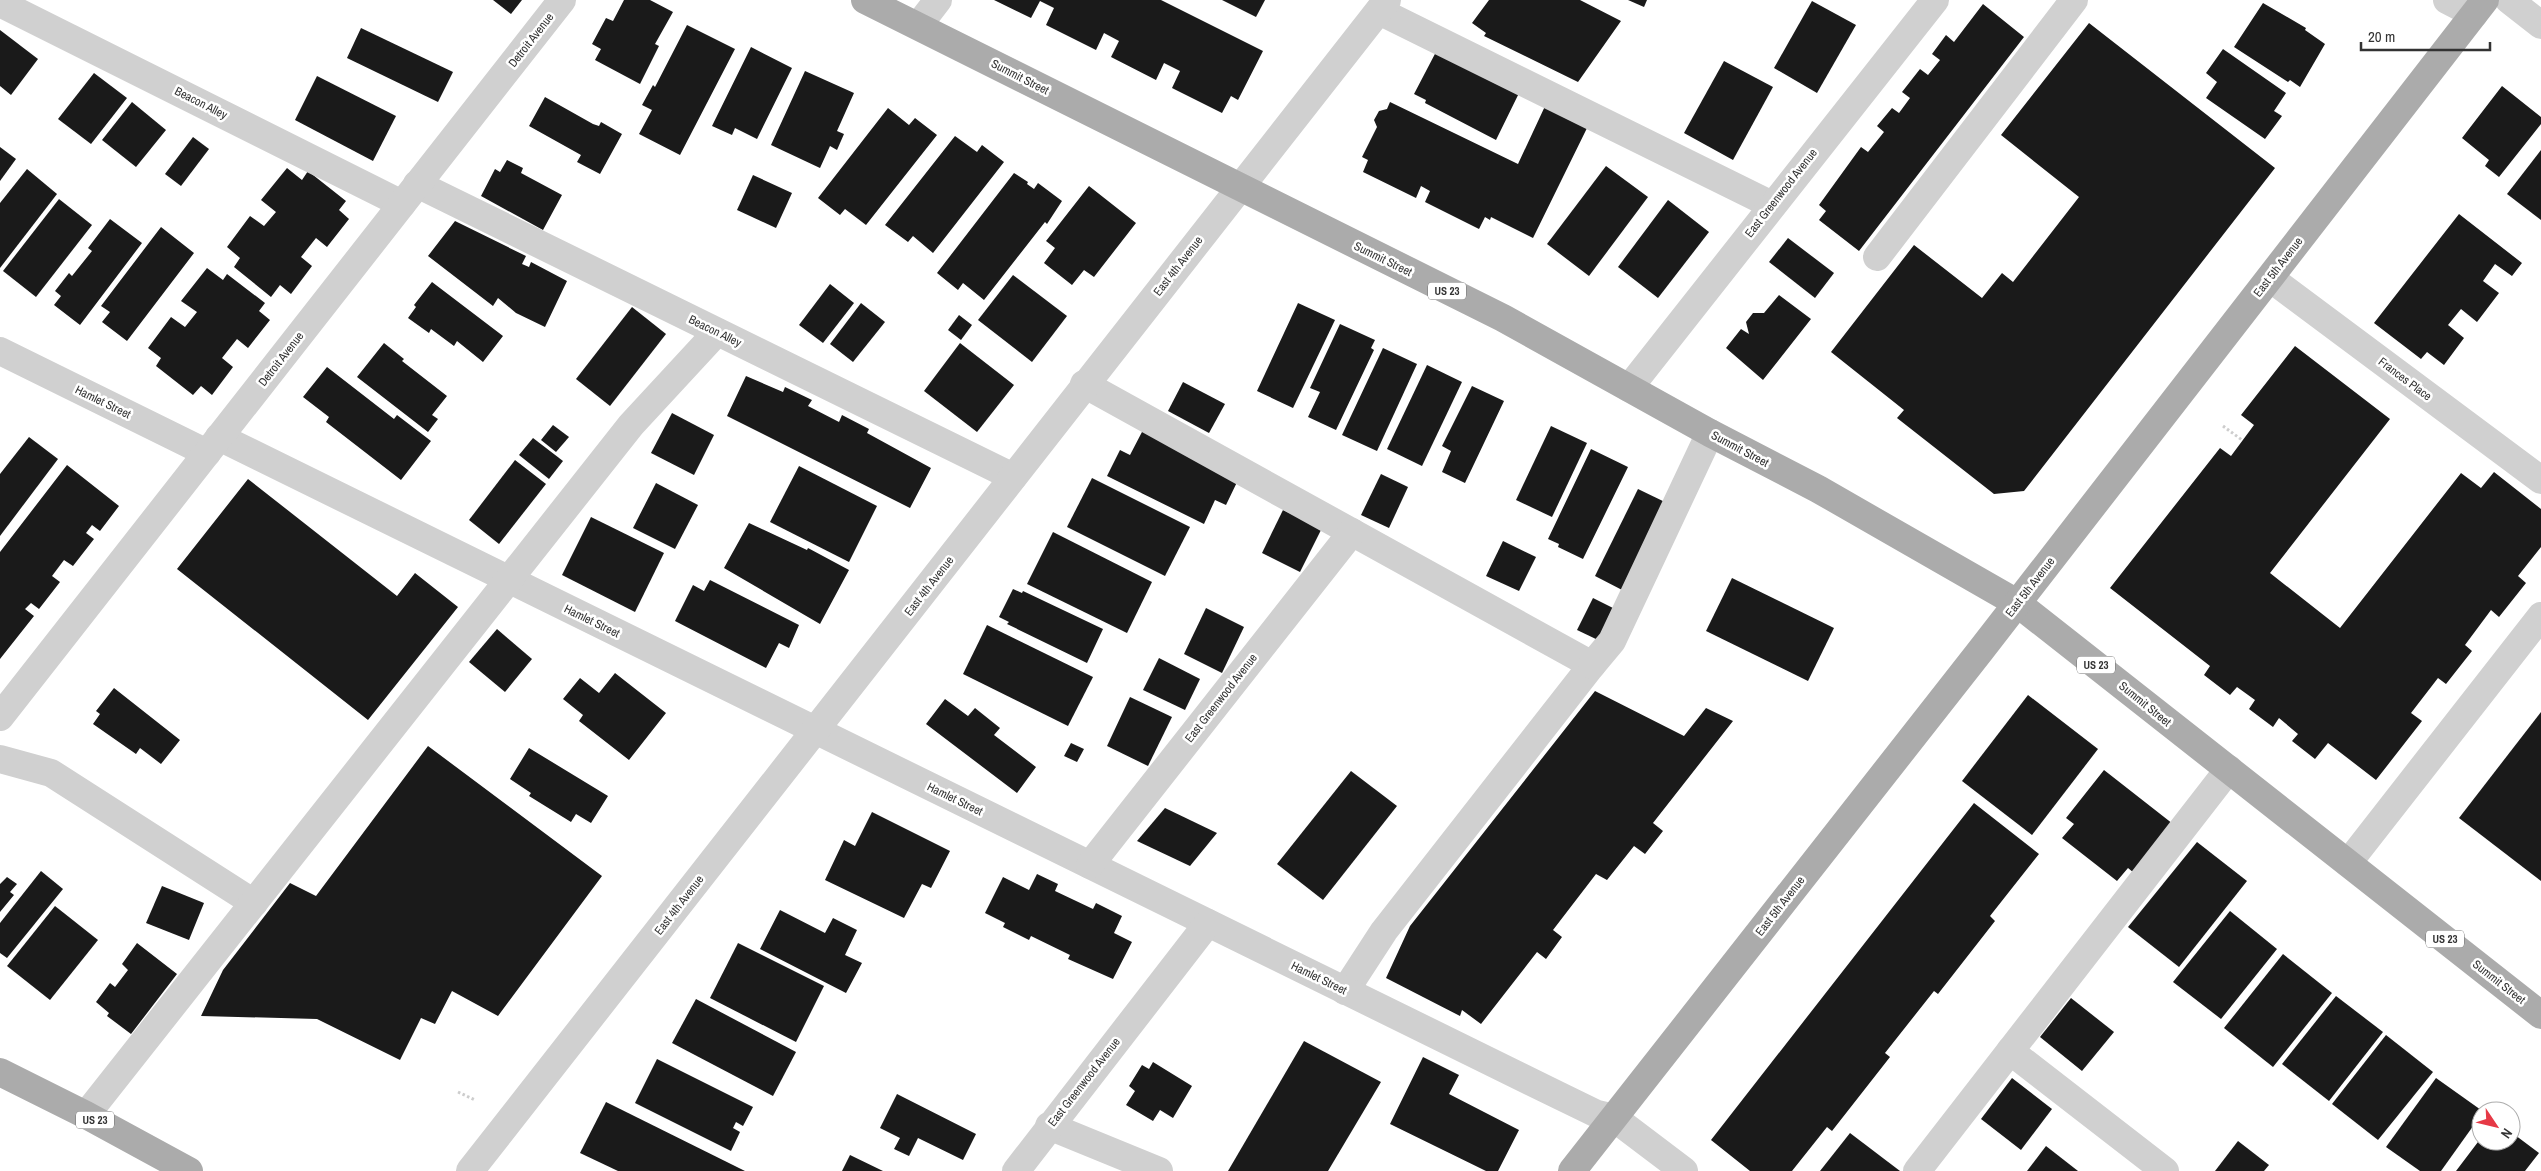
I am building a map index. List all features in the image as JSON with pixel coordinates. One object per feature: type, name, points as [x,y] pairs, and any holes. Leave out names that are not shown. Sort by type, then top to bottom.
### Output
[{"type":"main road","name":"Summit Street","points":[[865,0],[1502,318],[1710,433],[1818,489],[2017,603],[2541,1015]]},
{"type":"main road","name":"East 5th Avenue","points":[[1572,1171],[2017,603],[2479,7]]},
{"type":"main road","name":"US 23","points":[[0,1072],[86,1115],[189,1171]]},
{"type":"street","name":"Detroit Avenue","points":[[0,717],[562,0]]},
{"type":"street","points":[[918,26],[938,0]]},
{"type":"street","name":"East Greenwood Avenue","points":[[1629,388],[1935,0]]},
{"type":"street","points":[[1878,257],[2074,0]]},
{"type":"street","points":[[2447,0],[2479,7]]},
{"type":"street","points":[[2509,0],[2541,25]]},
{"type":"street","name":"Beacon Alley","points":[[0,3],[409,194],[717,332],[1013,477]]},
{"type":"street","points":[[1383,5],[1772,205]]},
{"type":"street","name":"East 4th Avenue","points":[[470,1171],[816,731],[1084,384],[1383,5]]},
{"type":"street","name":"Frances Place","points":[[2270,278],[2541,480]]},
{"type":"street","points":[[86,1115],[631,425],[717,332]]},
{"type":"street","name":"Hamlet Street","points":[[0,351],[213,445],[508,580],[1598,1114],[1614,1118],[1684,1171]]},
{"type":"street","points":[[1084,384],[1592,665]]},
{"type":"street","points":[[1345,990],[1384,932],[1612,641],[1710,433]]},
{"type":"street","name":"East Greenwood Avenue","points":[[1090,865],[1352,532]]},
{"type":"street","points":[[2348,864],[2541,616]]},
{"type":"street","points":[[0,759],[51,773],[254,903]]},
{"type":"street","points":[[1917,1171],[2229,769]]},
{"type":"street","name":"East Greenwood Avenue","points":[[1016,1171],[1208,923]]},
{"type":"street","points":[[2010,1051],[2165,1171]]},
{"type":"street","points":[[1049,1126],[1159,1171]]},
{"type":"path","points":[[2223,426],[2242,440]]},
{"type":"path","points":[[458,1092],[475,1100]]},
{"type":"building","points":[[493,0],[522,0],[511,14]]},
{"type":"building","points":[[624,0],[650,0],[673,12],[655,44],[659,46],[640,84],[595,60],[601,49],[592,44],[606,18],[613,21]]},
{"type":"building","points":[[994,0],[1161,0],[1263,51],[1238,100],[1231,96],[1222,113],[1172,88],[1180,71],[1164,63],[1156,80],[1111,57],[1119,41],[1104,33],[1096,50],[1046,25],[1054,8],[1040,1],[1031,18]]},
{"type":"building","points":[[1222,0],[1265,0],[1256,17]]},
{"type":"building","points":[[1489,0],[1580,0],[1621,21],[1578,82],[1484,36],[1486,33],[1472,23]]},
{"type":"building","points":[[1628,0],[1647,0],[1644,7]]},
{"type":"building","points":[[1812,1],[1856,25],[1817,93],[1774,68]]},
{"type":"building","points":[[2263,3],[2306,28],[2305,30],[2325,44],[2300,87],[2290,80],[2288,82],[2234,47]]},
{"type":"building","points":[[1983,4],[2024,37],[1859,251],[1819,220],[1826,211],[1819,205],[1861,147],[1868,152],[1884,132],[1877,126],[1892,108],[1899,113],[1910,98],[1902,92],[1920,69],[1928,75],[1940,60],[1932,54],[1946,35],[1954,42]]},
{"type":"building","points":[[2089,23],[2275,168],[2024,491],[1994,494],[1897,418],[1904,410],[1831,352],[1914,245],[1982,298],[2002,273],[2013,282],[2079,197],[2001,135]]},
{"type":"building","points":[[687,25],[735,49],[680,155],[639,134],[652,110],[642,105],[653,85],[655,87]]},
{"type":"building","points":[[361,28],[453,72],[438,102],[347,58]]},
{"type":"building","points":[[0,30],[38,59],[11,95],[0,86]]},
{"type":"building","points":[[751,47],[792,68],[757,139],[735,128],[732,135],[712,126]]},
{"type":"building","points":[[2223,49],[2286,93],[2274,111],[2282,116],[2265,139],[2206,98],[2217,82],[2206,73]]},
{"type":"building","points":[[1437,50],[1521,89],[1496,140],[1425,103],[1426,100],[1414,94]]},
{"type":"building","points":[[1724,61],[1773,87],[1733,160],[1684,133]]},
{"type":"building","points":[[805,71],[854,93],[837,131],[844,134],[837,150],[830,146],[820,168],[771,145]]},
{"type":"building","points":[[94,73],[127,98],[91,144],[58,119]]},
{"type":"building","points":[[317,76],[396,116],[373,161],[295,120]]},
{"type":"building","points":[[2502,86],[2541,117],[2541,124],[2499,177],[2485,166],[2489,160],[2462,138]]},
{"type":"building","points":[[545,97],[593,124],[599,126],[601,122],[622,134],[600,174],[577,162],[581,155],[529,126]]},
{"type":"building","points":[[132,102],[166,130],[136,167],[102,140]]},
{"type":"building","points":[[1390,102],[1518,164],[1546,104],[1589,124],[1533,238],[1491,217],[1490,220],[1485,217],[1479,229],[1425,202],[1430,191],[1421,186],[1416,198],[1363,172],[1368,160],[1362,157],[1377,127],[1374,120],[1379,111],[1387,109]]},
{"type":"building","points":[[888,108],[909,125],[915,118],[937,135],[866,225],[845,209],[840,215],[818,198]]},
{"type":"building","points":[[955,136],[977,152],[982,145],[1004,162],[933,253],[913,236],[908,242],[885,225]]},
{"type":"building","points":[[193,137],[209,149],[181,186],[165,174]]},
{"type":"building","points":[[0,147],[16,159],[0,181]]},
{"type":"building","points":[[2541,150],[2541,220],[2507,194]]},
{"type":"building","points":[[507,160],[523,168],[521,173],[562,195],[543,230],[481,196],[495,169],[500,172]]},
{"type":"building","points":[[1606,166],[1648,197],[1589,276],[1547,244]]},
{"type":"building","points":[[287,168],[302,180],[308,171],[346,201],[339,210],[349,219],[327,247],[316,238],[301,257],[312,266],[291,294],[280,285],[271,297],[234,267],[240,258],[227,247],[250,216],[264,226],[276,212],[261,200]]},
{"type":"building","points":[[27,169],[57,194],[0,268],[0,203]]},
{"type":"building","points":[[1014,173],[1028,182],[1027,184],[1034,189],[1038,183],[1062,201],[1047,224],[1045,222],[984,300],[963,283],[958,290],[937,273]]},
{"type":"building","points":[[753,175],[792,193],[776,228],[737,210]]},
{"type":"building","points":[[1089,186],[1136,223],[1094,277],[1084,270],[1072,285],[1044,263],[1055,248],[1046,241]]},
{"type":"building","points":[[59,199],[92,225],[36,297],[3,271]]},
{"type":"building","points":[[1668,200],[1709,232],[1658,298],[1618,267]]},
{"type":"building","points":[[2459,214],[2522,263],[2512,276],[2495,264],[2483,281],[2499,293],[2477,322],[2461,309],[2448,325],[2464,338],[2444,365],[2427,352],[2421,359],[2374,323]]},
{"type":"building","points":[[110,219],[142,243],[80,325],[54,305],[61,296],[55,291],[69,273],[72,276],[92,251],[88,248]]},
{"type":"building","points":[[455,221],[526,256],[522,264],[529,267],[531,262],[567,281],[545,327],[516,313],[498,298],[493,306],[428,256]]},
{"type":"building","points":[[161,227],[194,253],[127,341],[102,322],[110,312],[101,306]]},
{"type":"building","points":[[1788,238],[1834,273],[1815,298],[1769,262]]},
{"type":"building","points":[[207,268],[223,280],[227,274],[265,303],[259,311],[270,320],[248,348],[237,339],[222,358],[233,367],[212,395],[201,386],[193,395],[156,366],[161,358],[148,348],[171,317],[185,327],[197,312],[181,301]]},
{"type":"building","points":[[1013,275],[1067,316],[1032,362],[978,320]]},
{"type":"building","points":[[432,282],[503,336],[483,362],[457,341],[454,346],[431,329],[429,333],[408,318],[416,307],[414,305]]},
{"type":"building","points":[[830,284],[854,303],[823,343],[799,325]]},
{"type":"building","points":[[1779,295],[1811,319],[1763,380],[1726,348],[1741,329],[1749,334],[1746,322],[1753,313],[1764,313]]},
{"type":"building","points":[[861,303],[885,322],[853,362],[830,344]]},
{"type":"building","points":[[1298,303],[1335,320],[1293,408],[1257,391]]},
{"type":"building","points":[[632,307],[666,334],[610,406],[576,379]]},
{"type":"building","points":[[959,315],[972,325],[961,340],[948,330]]},
{"type":"building","points":[[1340,324],[1375,340],[1371,348],[1374,350],[1336,430],[1308,417],[1320,392],[1310,388]]},
{"type":"building","points":[[384,343],[404,359],[402,361],[447,396],[432,415],[438,419],[428,432],[357,377]]},
{"type":"building","points":[[960,343],[1014,385],[977,432],[924,391]]},
{"type":"building","points":[[2295,346],[2390,419],[2270,573],[2340,628],[2461,473],[2481,488],[2494,472],[2541,509],[2541,547],[2518,576],[2526,583],[2499,617],[2491,610],[2465,645],[2472,651],[2446,684],[2438,678],[2411,713],[2422,721],[2376,780],[2328,743],[2315,759],[2292,741],[2298,734],[2279,718],[2273,727],[2249,709],[2255,700],[2237,687],[2230,695],[2204,675],[2210,666],[2110,588],[2220,448],[2231,456],[2254,425],[2241,415]]},
{"type":"building","points":[[1383,348],[1417,364],[1377,451],[1342,435]]},
{"type":"building","points":[[1427,365],[1462,382],[1422,466],[1387,449]]},
{"type":"building","points":[[327,367],[394,419],[397,415],[431,441],[401,480],[326,422],[329,417],[303,397]]},
{"type":"building","points":[[746,376],[783,392],[785,387],[812,400],[808,406],[839,422],[842,415],[869,429],[867,433],[931,468],[910,508],[727,416]]},
{"type":"building","points":[[1183,382],[1225,404],[1209,433],[1168,411]]},
{"type":"building","points":[[1472,386],[1504,401],[1465,483],[1442,472],[1451,451],[1442,446]]},
{"type":"building","points":[[672,413],[714,435],[694,475],[651,453]]},
{"type":"building","points":[[553,425],[569,437],[556,452],[541,440]]},
{"type":"building","points":[[1551,426],[1587,443],[1552,517],[1516,500]]},
{"type":"building","points":[[1143,430],[1239,478],[1226,505],[1215,500],[1204,524],[1107,476],[1120,450],[1130,455]]},
{"type":"building","points":[[29,437],[58,459],[0,536],[0,474]]},
{"type":"building","points":[[533,438],[563,461],[549,479],[519,455]]},
{"type":"building","points":[[1591,449],[1628,467],[1583,559],[1558,547],[1559,544],[1548,539]]},
{"type":"building","points":[[515,460],[546,484],[499,544],[469,520]]},
{"type":"building","points":[[67,465],[119,506],[100,531],[92,525],[86,533],[94,539],[73,566],[64,560],[52,576],[60,582],[39,609],[31,603],[25,609],[34,616],[0,659],[0,552]]},
{"type":"building","points":[[799,466],[877,506],[849,562],[770,522]]},
{"type":"building","points":[[1381,474],[1408,487],[1389,528],[1361,515]]},
{"type":"building","points":[[1092,478],[1190,527],[1165,576],[1067,527]]},
{"type":"building","points":[[248,479],[397,596],[415,573],[458,607],[368,720],[177,569]]},
{"type":"building","points":[[656,483],[698,505],[675,549],[633,528]]},
{"type":"building","points":[[1638,489],[1669,504],[1626,592],[1595,576]]},
{"type":"building","points":[[1283,510],[1322,528],[1300,572],[1262,553]]},
{"type":"building","points":[[591,517],[664,553],[635,612],[562,575]]},
{"type":"building","points":[[749,523],[807,550],[808,548],[849,570],[820,624],[724,568]]},
{"type":"building","points":[[1053,532],[1152,582],[1127,633],[1027,584]]},
{"type":"building","points":[[1503,541],[1536,557],[1519,591],[1486,576]]},
{"type":"building","points":[[1732,578],[1834,628],[1808,681],[1706,631]]},
{"type":"building","points":[[710,580],[799,625],[789,648],[779,643],[766,668],[675,621],[693,585],[704,591]]},
{"type":"building","points":[[1013,589],[1022,593],[1023,591],[1103,629],[1087,663],[1007,624],[1009,622],[999,617]]},
{"type":"building","points":[[1593,598],[1613,608],[1598,640],[1577,630]]},
{"type":"building","points":[[1206,608],[1244,627],[1222,673],[1184,654]]},
{"type":"building","points":[[987,625],[1093,677],[1068,726],[963,674]]},
{"type":"building","points":[[497,629],[532,659],[505,692],[469,662]]},
{"type":"building","points":[[1159,658],[1200,679],[1185,710],[1143,690]]},
{"type":"building","points":[[615,673],[666,713],[629,760],[579,721],[583,715],[563,699],[580,678],[599,693]]},
{"type":"building","points":[[114,688],[180,740],[161,764],[140,748],[136,754],[93,724],[100,714],[96,711]]},
{"type":"building","points":[[1595,691],[1684,736],[1706,708],[1733,721],[1653,823],[1663,831],[1645,854],[1634,846],[1607,880],[1596,874],[1553,930],[1562,937],[1546,959],[1537,952],[1481,1024],[1462,1010],[1460,1016],[1386,978],[1410,926]]},
{"type":"building","points":[[2028,695],[2098,749],[2032,835],[1962,781]]},
{"type":"building","points":[[1130,697],[1172,717],[1148,766],[1107,746]]},
{"type":"building","points":[[945,699],[968,716],[975,708],[1000,728],[994,735],[1036,767],[1017,793],[926,724]]},
{"type":"building","points":[[2541,712],[2541,881],[2459,818]]},
{"type":"building","points":[[1071,743],[1084,749],[1077,762],[1064,756]]},
{"type":"building","points":[[428,746],[602,876],[498,1016],[452,991],[435,1024],[421,1018],[400,1060],[317,1019],[201,1016],[223,970],[290,883],[316,896]]},
{"type":"building","points":[[529,748],[608,796],[591,823],[576,814],[571,822],[529,796],[531,793],[510,779]]},
{"type":"building","points":[[2104,770],[2173,824],[2134,873],[2128,868],[2117,881],[2062,838],[2074,824],[2066,818]]},
{"type":"building","points":[[1351,771],[1397,806],[1323,900],[1277,864]]},
{"type":"building","points":[[1974,803],[2039,854],[1990,916],[1995,921],[1938,994],[1934,991],[1885,1053],[1890,1057],[1832,1131],[1827,1127],[1792,1171],[1750,1171],[1711,1140]]},
{"type":"building","points":[[1165,808],[1217,833],[1190,866],[1137,841]]},
{"type":"building","points":[[872,812],[950,851],[931,888],[922,884],[904,918],[825,880],[844,840],[855,846]]},
{"type":"building","points":[[2197,842],[2247,881],[2179,967],[2128,927]]},
{"type":"building","points":[[41,871],[63,889],[7,958],[0,953],[0,923]]},
{"type":"building","points":[[1037,874],[1058,884],[1055,891],[1093,909],[1096,903],[1122,916],[1114,933],[1132,942],[1113,979],[1068,959],[1070,955],[1031,936],[1029,940],[1003,927],[1005,923],[985,913],[1003,877],[1029,890]]},
{"type":"building","points":[[7,877],[17,884],[10,892],[14,895],[0,912],[0,884]]},
{"type":"building","points":[[162,886],[204,903],[189,940],[146,923]]},
{"type":"building","points":[[55,906],[98,940],[50,1000],[7,966]]},
{"type":"building","points":[[780,910],[825,933],[833,918],[857,930],[845,955],[862,963],[846,993],[760,949]]},
{"type":"building","points":[[2230,911],[2277,949],[2221,1019],[2173,982]]},
{"type":"building","points":[[137,943],[177,974],[131,1034],[107,1016],[109,1013],[96,1002],[110,983],[115,987],[128,970],[122,964]]},
{"type":"building","points":[[738,943],[824,986],[796,1042],[710,998]]},
{"type":"building","points":[[2283,954],[2332,993],[2273,1067],[2224,1028]]},
{"type":"building","points":[[2336,996],[2383,1032],[2329,1101],[2282,1064]]},
{"type":"building","points":[[2071,998],[2114,1032],[2082,1071],[2040,1037]]},
{"type":"building","points":[[696,999],[796,1052],[773,1096],[672,1043]]},
{"type":"building","points":[[2386,1035],[2433,1072],[2378,1140],[2332,1104]]},
{"type":"building","points":[[1304,1041],[1381,1082],[1328,1171],[1228,1171]]},
{"type":"building","points":[[1423,1057],[1459,1075],[1449,1094],[1519,1130],[1498,1171],[1486,1171],[1390,1124]]},
{"type":"building","points":[[657,1059],[753,1107],[743,1126],[736,1122],[733,1128],[740,1132],[731,1151],[635,1103]]},
{"type":"building","points":[[1153,1062],[1192,1086],[1173,1118],[1160,1110],[1153,1121],[1126,1105],[1135,1091],[1129,1086],[1142,1065],[1149,1069]]},
{"type":"building","points":[[2012,1078],[2052,1109],[2021,1150],[1981,1119]]},
{"type":"building","points":[[2436,1078],[2471,1103],[2471,1129],[2441,1171],[2420,1171],[2386,1147]]},
{"type":"building","points":[[897,1094],[976,1134],[963,1160],[918,1138],[909,1156],[894,1149],[900,1138],[880,1128]]},
{"type":"building","points":[[606,1102],[745,1171],[618,1171],[580,1153]]},
{"type":"building","points":[[1850,1133],[1900,1171],[1820,1171]]},
{"type":"building","points":[[2521,1140],[2539,1153],[2525,1171],[2456,1171],[2471,1151],[2521,1151]]},
{"type":"building","points":[[2238,1141],[2269,1165],[2264,1171],[2215,1171]]},
{"type":"building","points":[[2046,1146],[2078,1171],[2027,1171]]},
{"type":"building","points":[[850,1155],[883,1171],[842,1171]]}]
